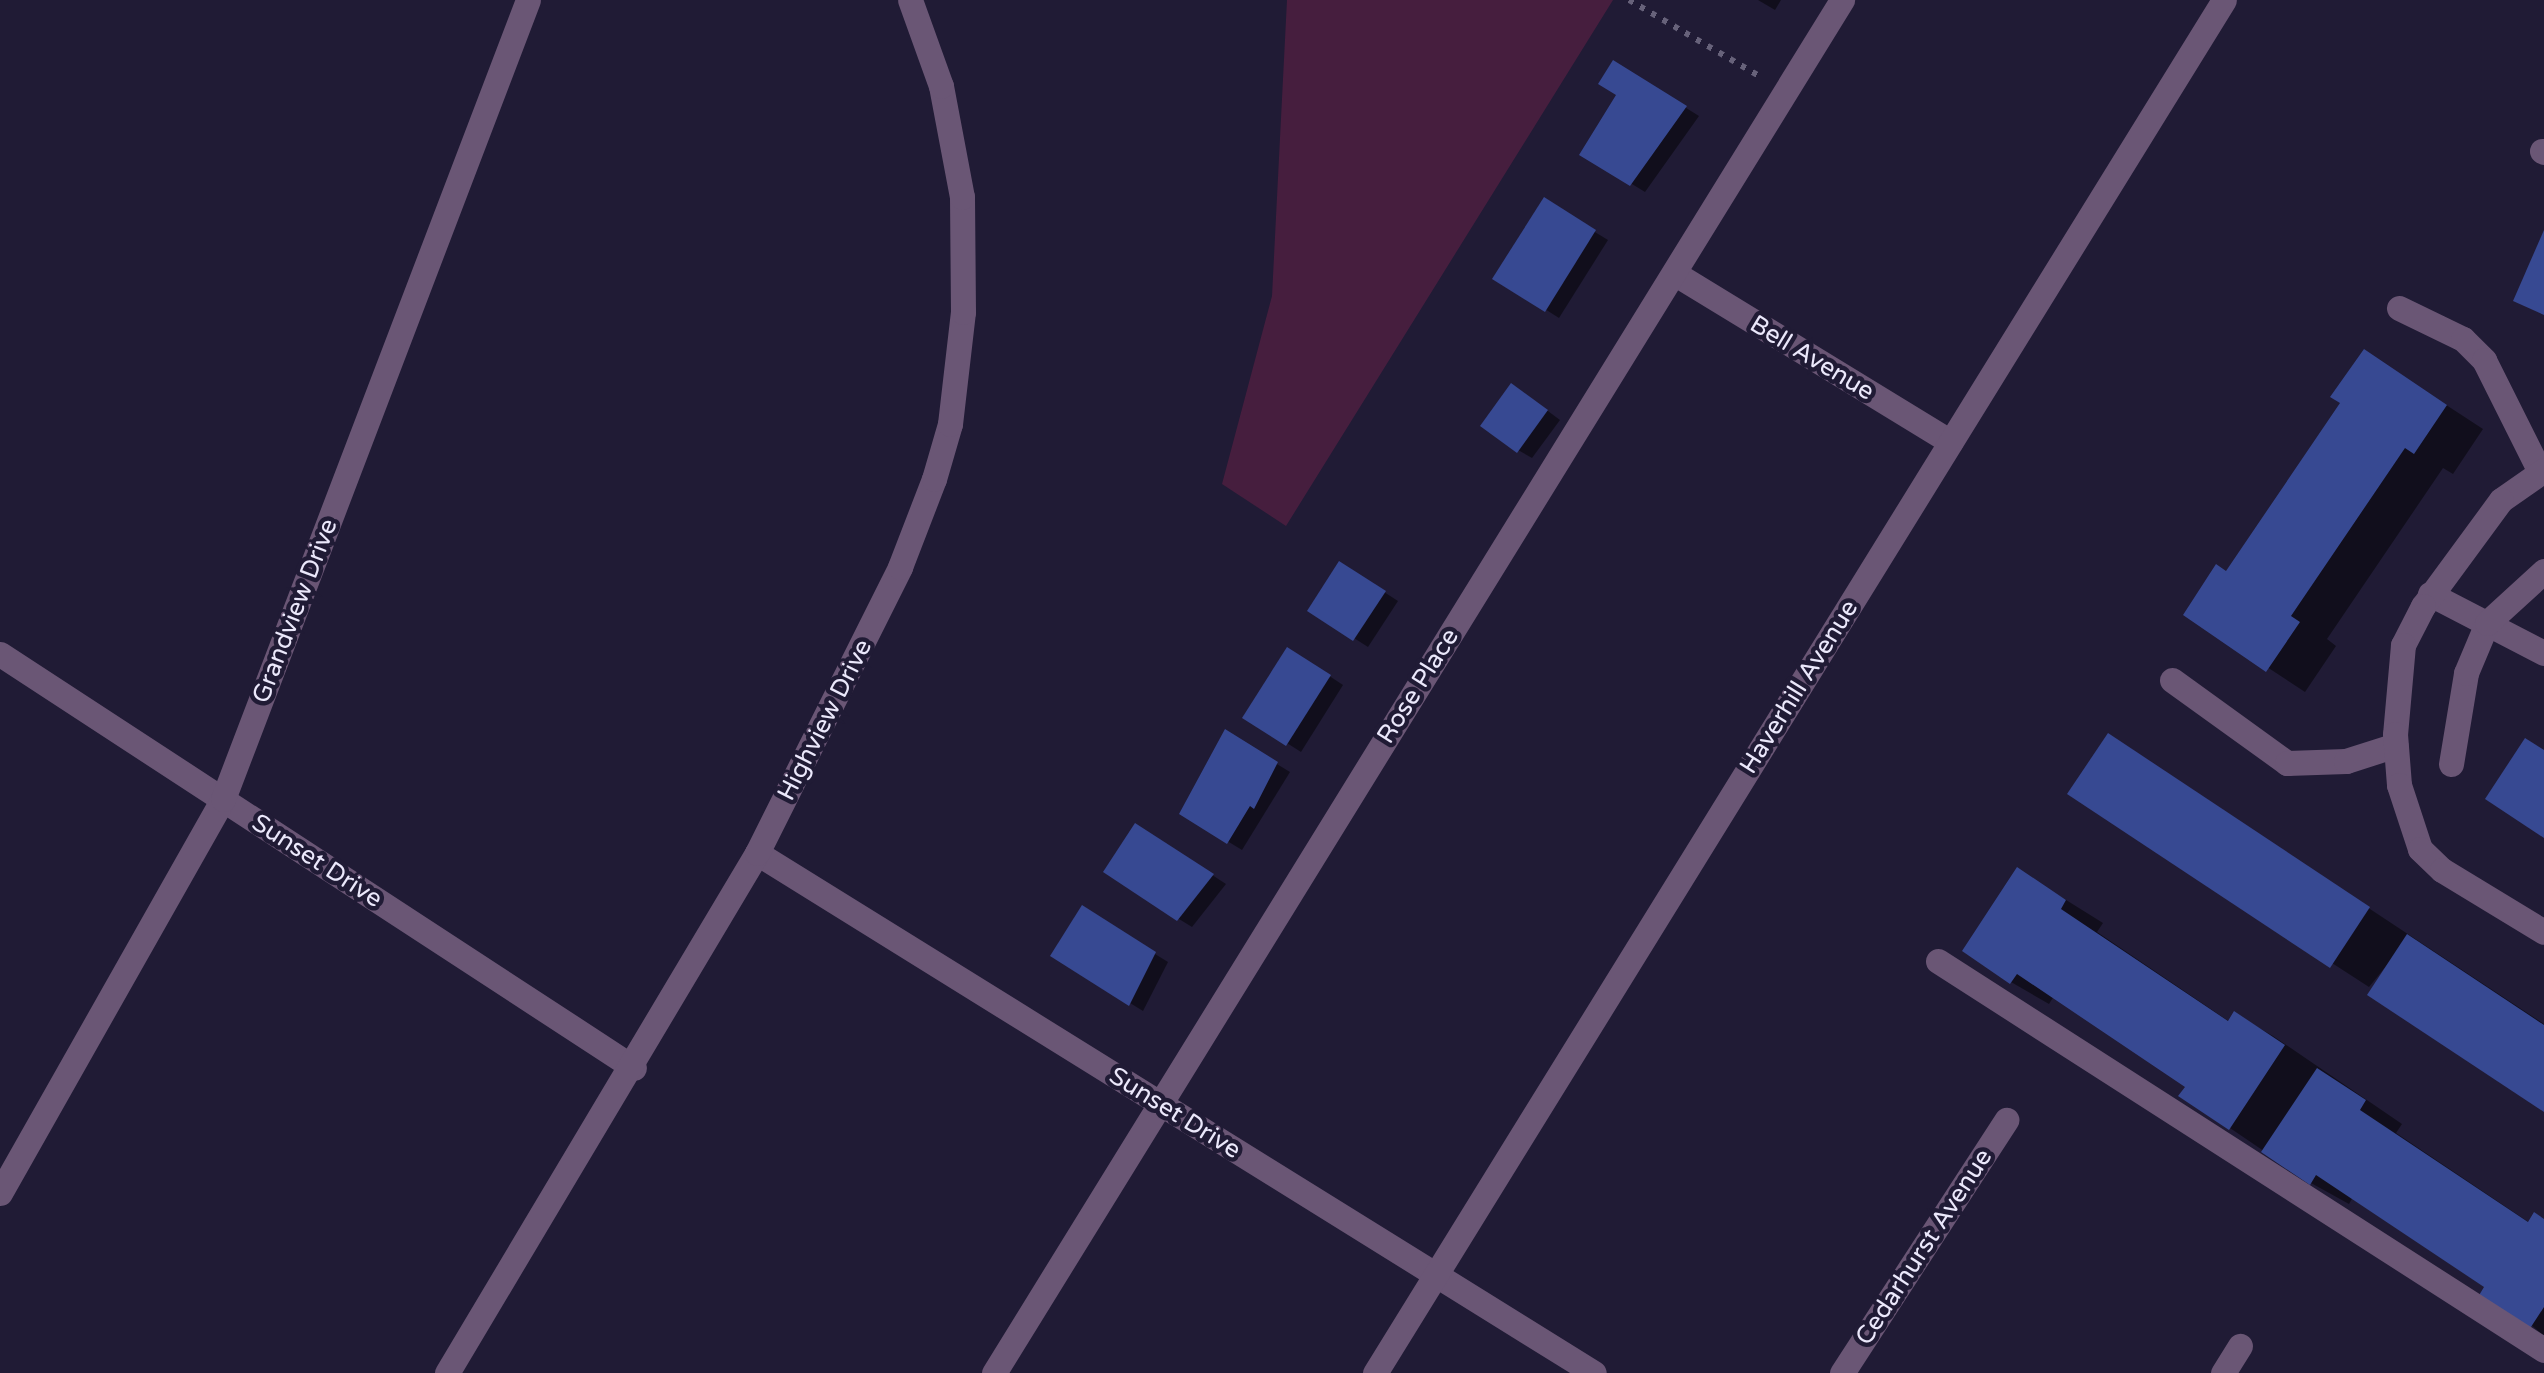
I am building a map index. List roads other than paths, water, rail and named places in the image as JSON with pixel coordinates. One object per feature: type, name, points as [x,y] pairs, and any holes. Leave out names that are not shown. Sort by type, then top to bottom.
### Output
[{"type":"street","name":"Grandview Drive","points":[[0,1193],[222,799],[528,0]]},
{"type":"street","name":"Highview Drive","points":[[447,1373],[634,1068],[757,853],[900,567],[950,424],[963,312],[962,197],[940,86],[910,0]]},
{"type":"street","name":"Rose Place","points":[[994,1373],[1842,0]]},
{"type":"street","name":"Haverhill Avenue","points":[[1374,1373],[2224,0]]},
{"type":"street","name":"Bell Avenue","points":[[1674,273],[1950,442]]},
{"type":"street","points":[[2399,308],[2462,338],[2484,360],[2542,471],[2500,500],[2430,594],[2403,645],[2396,745],[2407,818],[2420,849],[2442,870],[2544,932]]},
{"type":"street","points":[[2450,764],[2466,674],[2487,623],[2544,571]]},
{"type":"street","points":[[2430,594],[2544,653]]},
{"type":"street","name":"Sunset Drive","points":[[0,654],[634,1068]]},
{"type":"street","points":[[2172,680],[2287,763],[2346,761],[2396,745]]},
{"type":"street","name":"Sunset Drive","points":[[757,853],[1594,1373]]},
{"type":"street","points":[[1938,962],[2544,1350]]},
{"type":"street","name":"Cedarhurst Avenue","points":[[1842,1373],[2006,1120]]},
{"type":"street","points":[[2223,1373],[2240,1346]]}]
